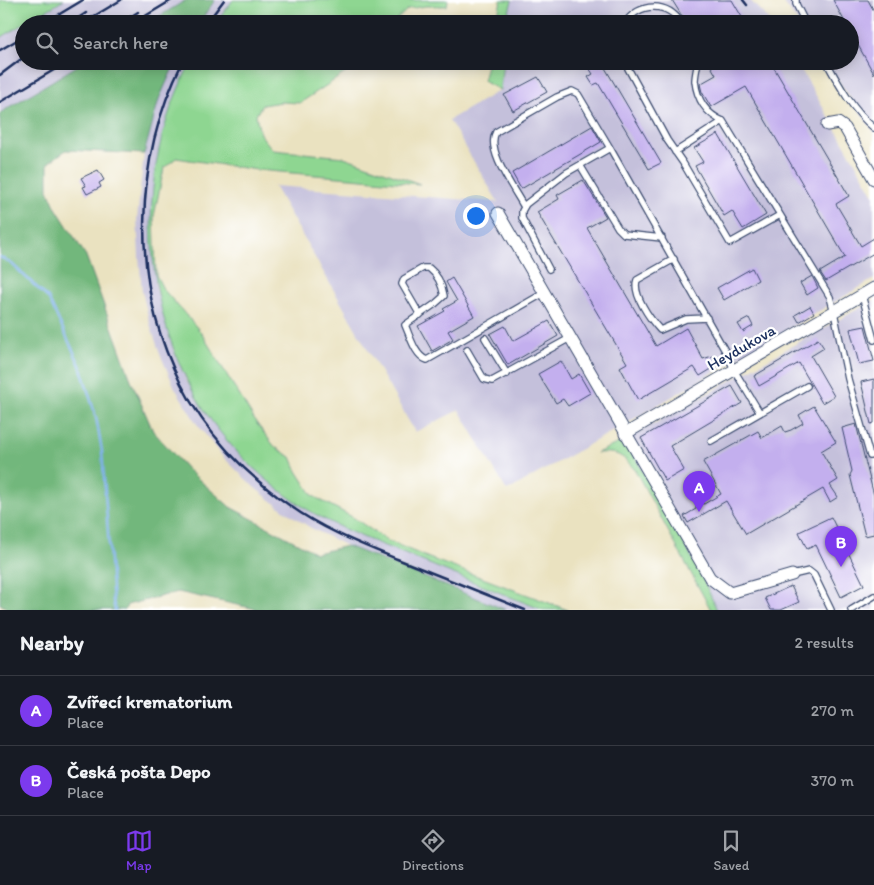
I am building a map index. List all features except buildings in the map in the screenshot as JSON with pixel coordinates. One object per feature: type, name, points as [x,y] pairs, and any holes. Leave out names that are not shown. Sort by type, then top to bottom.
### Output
[{"type":"street","points":[[826,125],[838,123],[845,128],[874,179]]},
{"type":"street","points":[[498,213],[710,578],[730,592],[792,575]]},
{"type":"street","name":"Heydukova","points":[[625,434],[874,288]]},
{"type":"lane","points":[[796,0],[802,15]]},
{"type":"lane","points":[[633,15],[640,10],[653,7],[666,8],[677,15]]},
{"type":"lane","points":[[629,70],[667,140],[683,163],[730,243],[780,215]]},
{"type":"lane","points":[[697,70],[695,80],[700,99],[708,113],[723,121],[830,297],[856,408],[870,456],[874,455]]},
{"type":"lane","points":[[831,70],[842,90],[862,117],[874,128]]},
{"type":"lane","points":[[524,206],[496,156],[493,145],[496,132],[557,96],[572,92],[578,94],[674,259],[734,370],[760,413]]},
{"type":"lane","points":[[675,152],[723,121]]},
{"type":"lane","points":[[549,269],[522,218],[524,206],[566,172],[610,148]]},
{"type":"lane","points":[[580,164],[618,228],[624,234],[662,238]]},
{"type":"lane","points":[[674,259],[637,280],[635,286],[636,294],[660,330],[686,320],[707,318]]},
{"type":"lane","points":[[420,315],[402,284],[404,279],[423,268],[430,268],[435,272],[442,286],[444,296],[420,315],[405,324],[417,352],[422,358],[427,360],[544,293]]},
{"type":"lane","points":[[862,295],[874,340]]},
{"type":"lane","points":[[485,338],[507,374]]},
{"type":"lane","points":[[467,350],[484,379],[492,381],[570,338]]},
{"type":"lane","points":[[711,441],[807,386]]},
{"type":"lane","points":[[792,575],[808,571],[814,575],[831,610]]},
{"type":"lane","points":[[851,610],[874,596]]},
{"type":"shaded area","points":[[64,0],[186,0],[162,15],[39,15]]},
{"type":"shaded area","points":[[215,0],[233,0],[222,15],[204,15]]},
{"type":"shaded area","points":[[512,0],[750,0],[764,15],[508,15]]},
{"type":"shaded area","points":[[782,0],[874,0],[874,132],[831,70],[859,70],[859,15],[793,15]]},
{"type":"shaded area","points":[[15,29],[15,70],[70,70],[0,113],[0,38]]},
{"type":"shaded area","points":[[172,70],[188,70],[172,103],[161,142],[153,187],[151,219],[153,256],[156,288],[173,349],[187,382],[209,416],[234,448],[264,477],[293,500],[318,516],[353,533],[543,610],[506,610],[347,546],[311,528],[255,488],[223,457],[197,424],[175,388],[160,354],[142,291],[137,219],[144,154],[159,99]]},
{"type":"shaded area","points":[[502,70],[801,70],[874,195],[874,279],[507,491],[459,410],[415,432],[274,186],[498,202],[449,120],[500,90]]},
{"type":"shaded area","points":[[874,300],[874,610],[717,610],[700,572],[625,440]]},
{"type":"green space","points":[[0,0],[64,0],[39,15],[15,15],[15,29],[0,38]]},
{"type":"green space","points":[[186,0],[215,0],[204,15],[162,15]]},
{"type":"green space","points":[[233,0],[448,0],[447,6],[426,6],[408,9],[402,15],[222,15]]},
{"type":"green space","points":[[501,0],[512,0],[508,15],[498,15]]},
{"type":"green space","points":[[70,70],[172,70],[159,99],[144,154],[66,150],[48,163],[48,190],[56,208],[86,256],[131,380],[153,431],[187,469],[230,507],[316,553],[347,546],[506,610],[260,610],[178,592],[127,605],[125,610],[10,610],[0,604],[0,113]]},
{"type":"green space","points":[[188,70],[350,70],[300,103],[281,102],[262,105],[256,115],[260,134],[273,150],[344,157],[420,184],[257,170],[176,158],[164,168],[154,216],[156,275],[163,289],[200,331],[257,424],[275,447],[291,457],[297,471],[313,496],[354,518],[386,540],[568,610],[543,610],[363,537],[320,517],[277,488],[247,462],[219,431],[196,398],[171,342],[160,302],[153,262],[151,220],[154,179],[162,138],[174,99]]},
{"type":"green space","points":[[486,70],[502,70],[500,90],[483,81]]},
{"type":"green space","points":[[625,440],[700,572],[717,610],[711,610],[635,470],[619,455],[597,453]]},
{"type":"waterway","points":[[0,257],[12,264],[48,298],[80,365],[96,417],[102,451],[115,610]]},
{"type":"railway","points":[[58,15],[83,0]]},
{"type":"railway","points":[[96,15],[121,0]]},
{"type":"railway","points":[[147,15],[172,0]]},
{"type":"railway","points":[[213,15],[224,0]]},
{"type":"railway","points":[[743,0],[747,5]]},
{"type":"railway","points":[[133,15],[138,12]]},
{"type":"railway","points":[[0,50],[15,41]]},
{"type":"railway","points":[[0,75],[15,64]]},
{"type":"railway","points":[[0,102],[54,70]]},
{"type":"railway","points":[[179,70],[166,99],[154,139],[147,180],[144,222],[146,264],[153,305],[164,345],[191,402],[214,435],[242,466],[273,493],[302,514],[355,542],[525,610]]},
{"type":"place","name":"Zvířecí krematorium","points":[[699,512]]},
{"type":"place","name":"Česká pošta Depo","points":[[841,567]]}]
